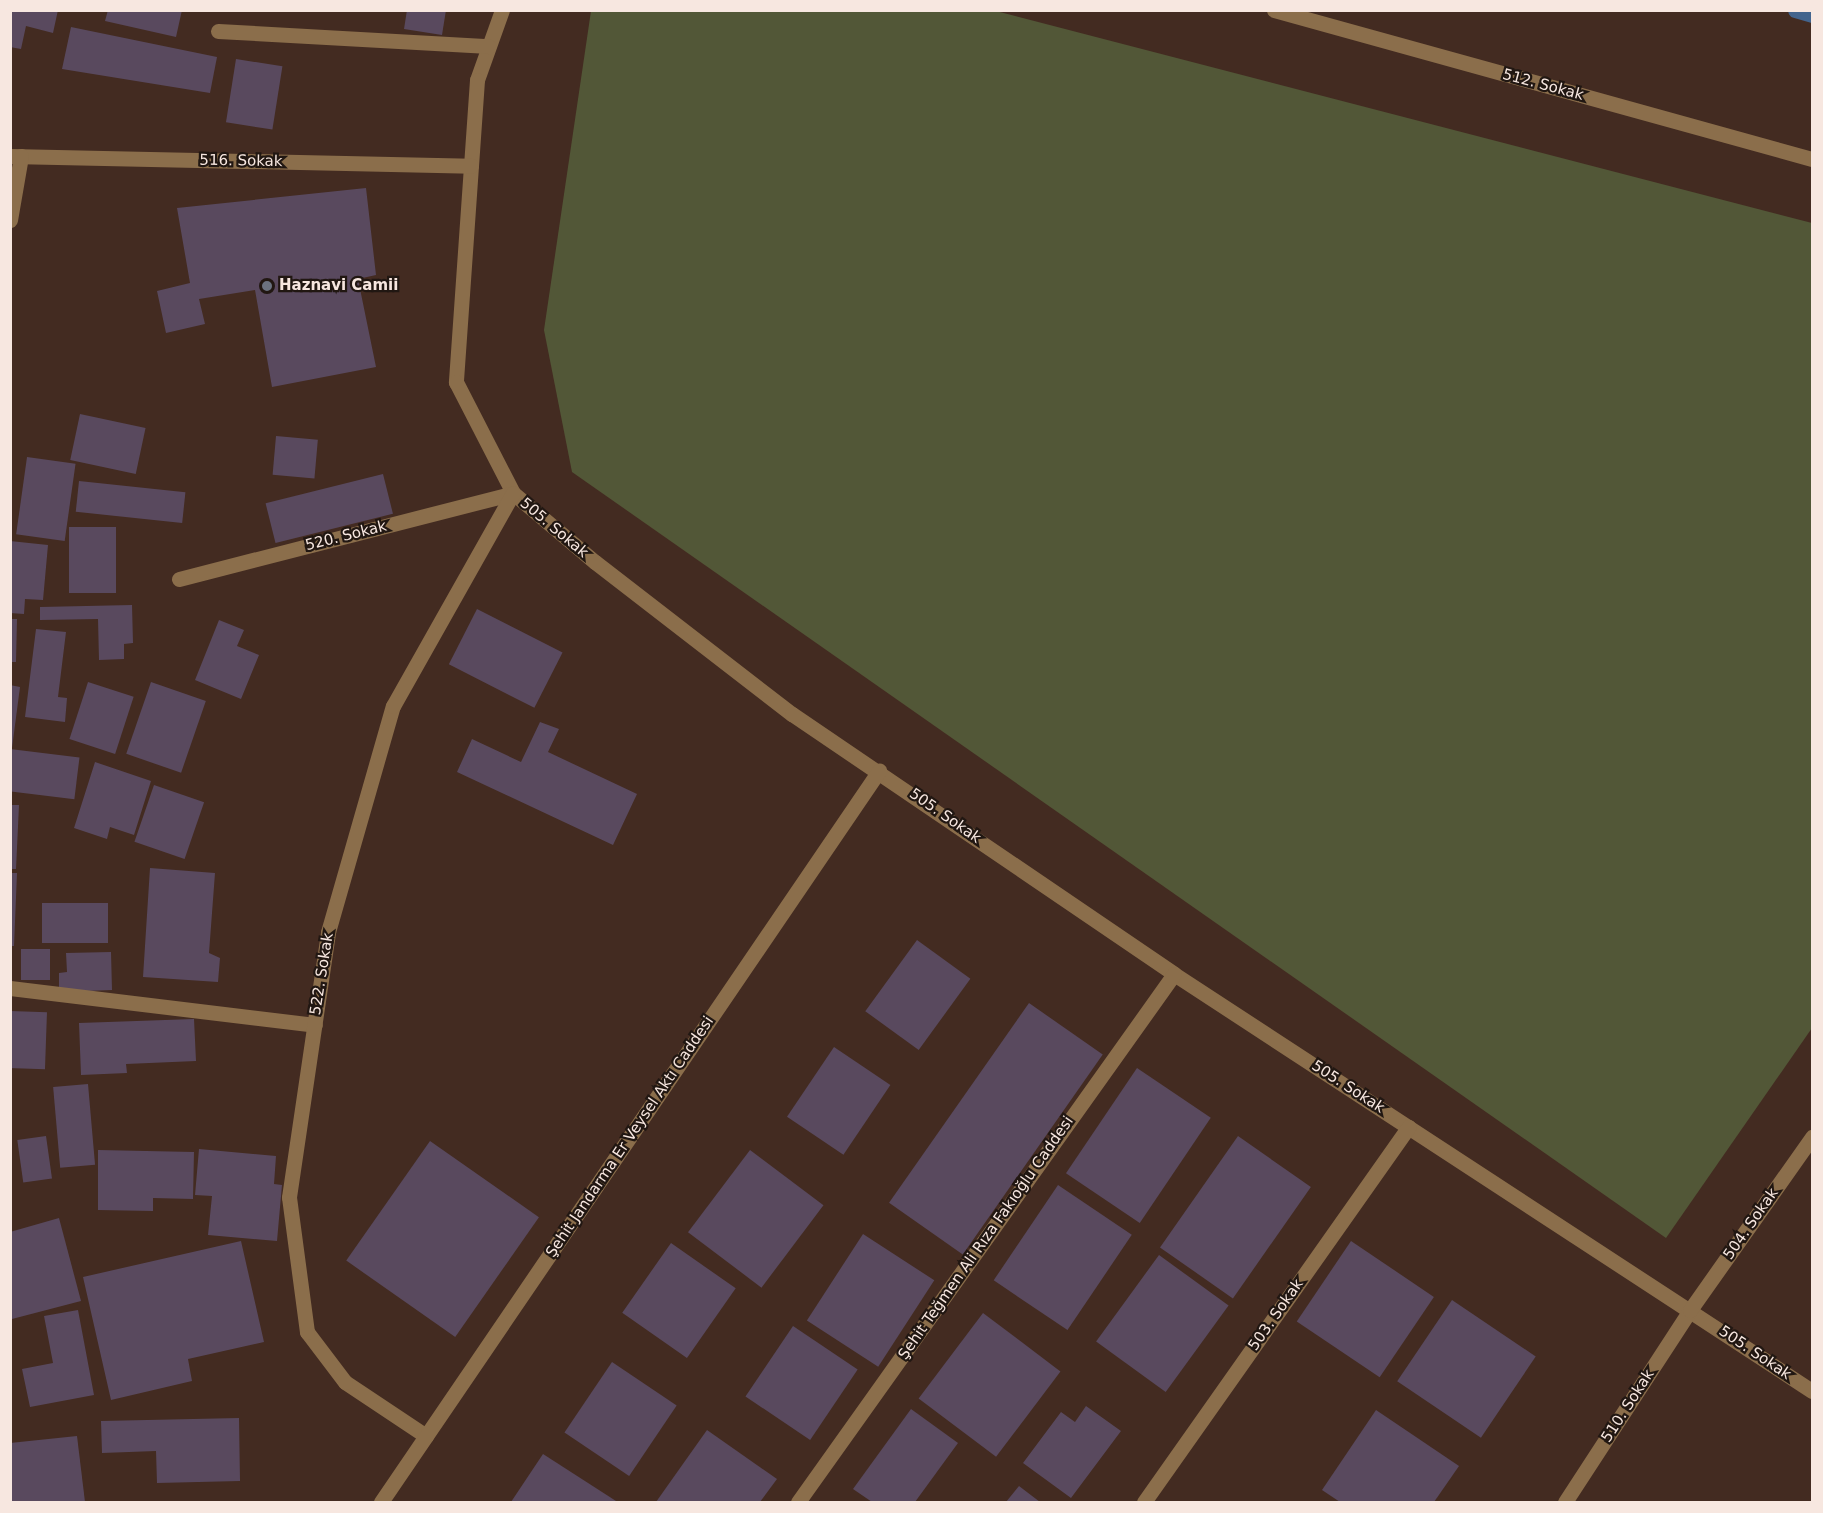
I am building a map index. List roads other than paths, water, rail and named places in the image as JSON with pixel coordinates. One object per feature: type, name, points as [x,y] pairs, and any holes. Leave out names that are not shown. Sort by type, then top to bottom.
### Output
[{"type":"street","name":"505. Sokak","points":[[502,10],[477,80],[456,382],[513,494],[595,562],[792,714],[879,771],[1174,974],[1812,1391]]},
{"type":"street","name":"512. Sokak","points":[[1274,10],[1812,159]]},
{"type":"street","points":[[218,31],[489,46]]},
{"type":"street","points":[[10,220],[16,156]]},
{"type":"street","name":"516. Sokak","points":[[16,156],[471,166]]},
{"type":"street","name":"520. Sokak","points":[[179,579],[513,494]]},
{"type":"street","name":"522. Sokak","points":[[426,1436],[345,1382],[307,1332],[289,1197],[328,932],[393,706],[513,494]]},
{"type":"street","name":"Şehit Jandarma Er Veysel Aktı Caddesi","points":[[381,1503],[879,771]]},
{"type":"street","name":"Şehit Teğmen Ali Rıza Fakıoğlu Caddesi","points":[[798,1503],[1174,974]]},
{"type":"street","points":[[10,988],[315,1025]]},
{"type":"street","name":"503. Sokak","points":[[1144,1503],[1408,1127]]},
{"type":"street","name":"504. Sokak","points":[[1690,1310],[1812,1137]]},
{"type":"street","name":"510. Sokak","points":[[1565,1503],[1690,1310]]},
{"type":"waterway","points":[[1795,10],[1812,15]]},
{"type":"place","name":"Haznavi Camii","points":[[267,286]]}]
